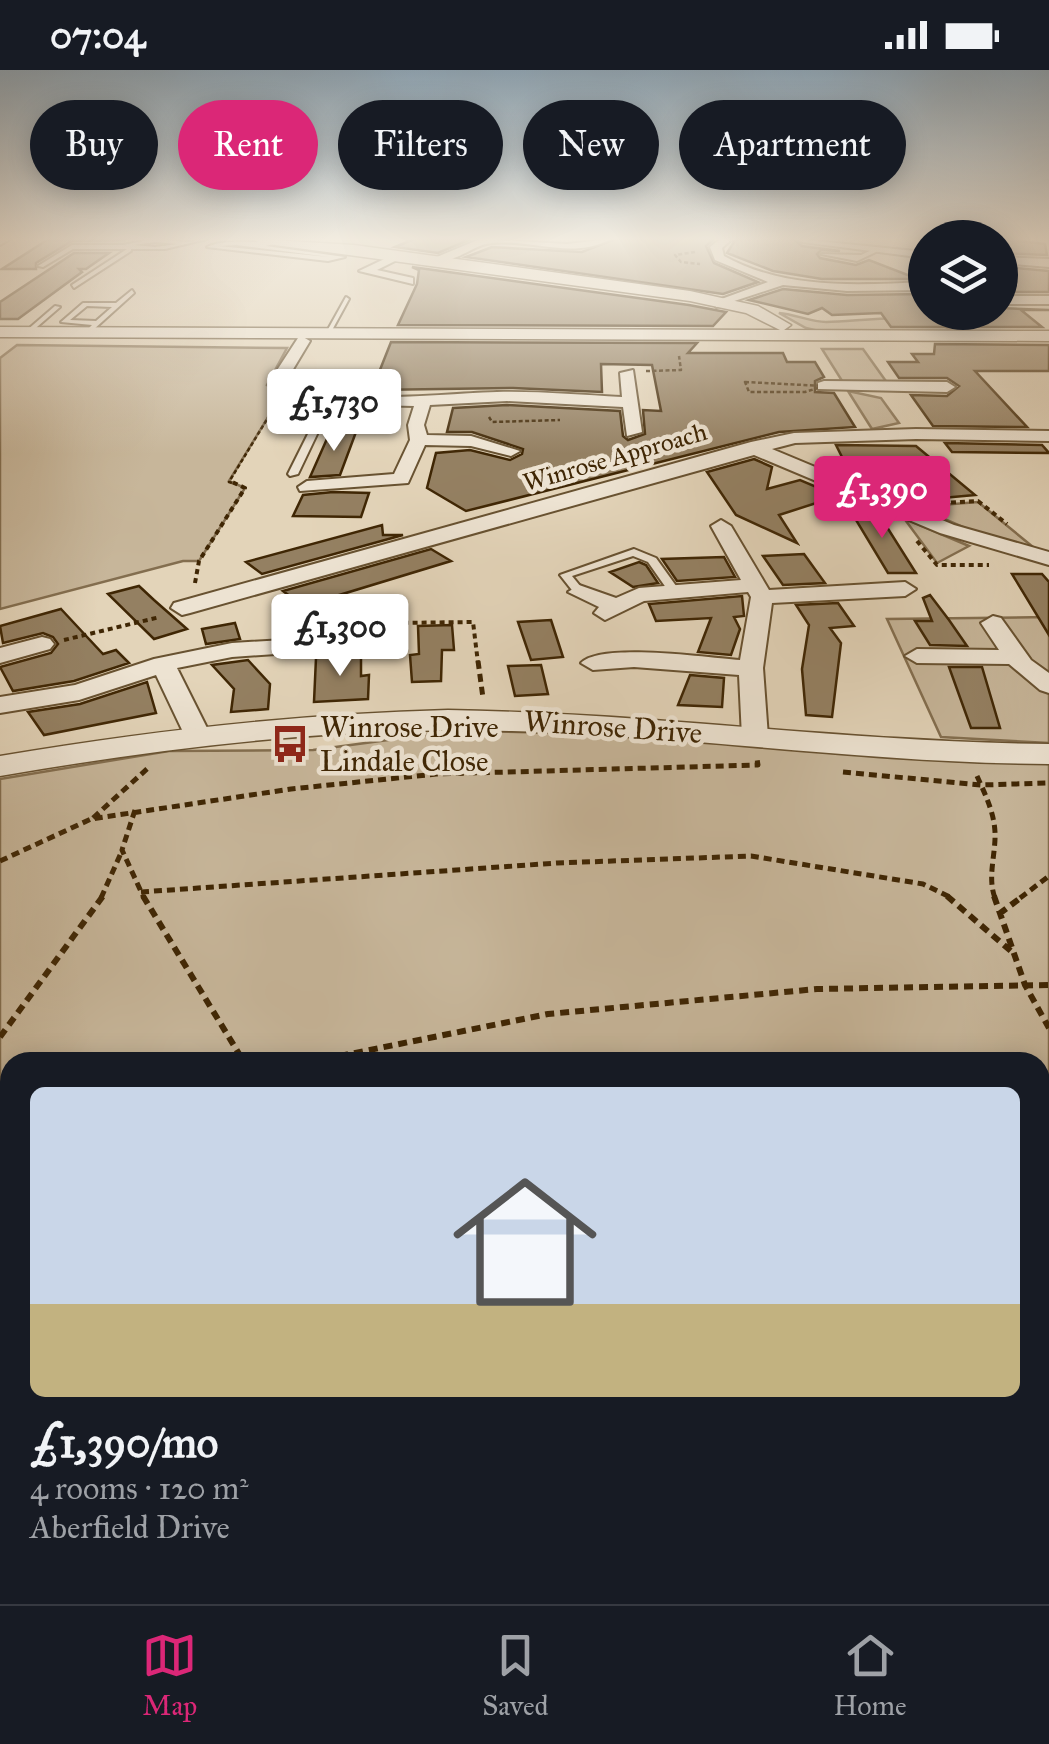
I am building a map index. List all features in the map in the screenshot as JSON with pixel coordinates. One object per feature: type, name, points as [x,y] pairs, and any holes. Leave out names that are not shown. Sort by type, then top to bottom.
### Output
[{"type":"street","points":[[748,311],[766,315],[790,334]]},
{"type":"street","points":[[0,332],[93,327],[1049,344]]},
{"type":"street","points":[[0,339],[677,343],[790,334],[870,340],[1049,336]]},
{"type":"street","points":[[303,340],[278,381],[280,388],[292,393],[423,402],[502,396],[630,402]]},
{"type":"street","points":[[628,373],[633,432]]},
{"type":"street","points":[[824,386],[947,387]]},
{"type":"street","points":[[886,386],[896,402]]},
{"type":"street","points":[[300,480],[401,479],[418,440],[416,425],[423,402]]},
{"type":"street","name":"Winrose Approach","points":[[194,599],[794,438],[911,426],[1049,436]]},
{"type":"street","points":[[418,440],[471,441],[511,451]]},
{"type":"street","points":[[751,447],[947,530],[1049,559]]},
{"type":"street","points":[[721,526],[759,591],[751,668],[754,736]]},
{"type":"street","points":[[579,592],[610,610],[638,595],[672,590],[759,591],[885,601],[905,589]]},
{"type":"street","points":[[993,623],[1016,657],[1049,686]]},
{"type":"street","points":[[0,705],[79,692],[163,664],[232,650],[371,642]]},
{"type":"street","points":[[0,656],[42,644]]},
{"type":"street","points":[[593,663],[633,651],[751,668]]},
{"type":"street","points":[[917,656],[1016,657]]},
{"type":"street","points":[[163,664],[198,734]]},
{"type":"street","name":"Winrose Drive","points":[[0,766],[198,734],[486,720],[1049,754]]},
{"type":"lane","points":[[28,332],[53,311]]},
{"type":"lane","points":[[77,311],[64,322],[93,327],[111,311]]},
{"type":"lane","points":[[328,332],[340,311]]},
{"type":"lane","points":[[337,418],[345,399]]},
{"type":"lane","points":[[300,480],[314,428],[337,418],[390,419]]},
{"type":"lane","points":[[579,592],[565,575],[634,552],[652,560],[672,590]]},
{"type":"path","points":[[628,373],[681,370],[677,343]]},
{"type":"path","points":[[745,382],[824,386],[806,392],[749,392],[745,382]]},
{"type":"path","points":[[42,644],[100,634],[194,599],[200,562],[244,488],[229,482],[278,401],[292,393]]},
{"type":"path","points":[[371,642],[397,623],[473,622],[486,720]]},
{"type":"path","points":[[0,862],[92,819],[291,789],[436,774],[758,765],[754,736]]},
{"type":"path","points":[[92,819],[157,760],[156,739]]},
{"type":"path","points":[[965,750],[995,830],[991,888],[1025,985],[1049,1028]]},
{"type":"path","points":[[835,771],[981,785],[1049,784]]},
{"type":"path","points":[[0,1037],[107,890],[134,812]]},
{"type":"path","points":[[122,850],[141,892],[238,1052]]},
{"type":"path","points":[[141,892],[557,863],[751,856],[923,884],[952,898],[1012,952]]},
{"type":"path","points":[[999,914],[1049,876]]},
{"type":"path","points":[[360,1052],[548,1014],[818,989],[1049,985]]},
{"type":"shaded area","points":[[779,313],[826,322],[908,318],[908,330],[952,331],[819,331]]},
{"type":"shaded area","points":[[17,345],[287,348],[267,385],[285,397],[278,401],[229,481],[245,488],[199,561],[183,561],[0,609],[0,358]]},
{"type":"shaded area","points":[[822,349],[863,349],[888,384],[844,384]]},
{"type":"shaded area","points":[[848,391],[881,398],[899,423],[872,429]]},
{"type":"shaded area","points":[[978,502],[1033,547],[972,531],[917,507]]},
{"type":"shaded area","points":[[906,521],[910,521],[969,546],[937,563]]},
{"type":"shaded area","points":[[1049,617],[1049,743],[941,737],[887,619]]},
{"type":"shaded area","points":[[441,730],[592,734],[1049,764],[1049,1052],[0,1052],[0,779],[169,751],[313,750]]},
{"type":"building","points":[[0,311],[29,311],[18,319],[0,319]]},
{"type":"building","points":[[405,311],[726,312],[713,326],[398,325]]},
{"type":"building","points":[[826,311],[908,311],[908,327],[891,327],[881,313],[832,315]]},
{"type":"building","points":[[1018,311],[1022,311],[1042,327],[1018,327]]},
{"type":"building","points":[[391,342],[697,343],[688,353],[783,353],[787,362],[815,362],[824,377],[815,381],[815,392],[834,393],[855,427],[779,432],[466,511],[427,488],[436,453],[470,450],[510,460],[522,454],[523,449],[472,432],[447,432],[453,408],[507,405],[620,411],[623,436],[628,440],[645,434],[643,410],[661,411],[652,365],[601,364],[602,392],[513,388],[372,390]]},
{"type":"building","points":[[935,344],[1049,345],[1049,371],[975,371],[1027,427],[933,426],[911,395],[947,396],[959,386],[947,378],[899,378],[888,362],[918,362],[912,354],[934,354]]},
{"type":"building","points":[[330,432],[356,432],[340,475],[310,477]]},
{"type":"building","points":[[945,443],[1042,445],[1049,453],[952,452]]},
{"type":"building","points":[[836,445],[916,446],[975,495],[942,498],[930,488],[898,498],[853,479]]},
{"type":"building","points":[[754,459],[772,467],[767,489],[800,480],[838,496],[779,515],[797,543],[736,515],[707,472]]},
{"type":"building","points":[[369,493],[361,517],[293,516],[303,495]]},
{"type":"building","points":[[844,500],[880,516],[916,573],[888,573]]},
{"type":"building","points":[[382,525],[383,535],[403,535],[262,574],[246,562]]},
{"type":"building","points":[[431,549],[451,561],[303,606],[283,591]]},
{"type":"building","points":[[804,554],[825,583],[783,585],[763,556]]},
{"type":"building","points":[[724,557],[735,577],[677,581],[662,559]]},
{"type":"building","points":[[639,562],[646,565],[658,583],[633,587],[610,572]]},
{"type":"building","points":[[1012,574],[1042,574],[1049,582],[1049,635]]},
{"type":"building","points":[[139,586],[187,629],[154,639],[108,594]]},
{"type":"building","points":[[930,595],[967,646],[930,645],[915,621],[932,621],[923,598]]},
{"type":"building","points":[[742,596],[744,616],[734,617],[740,629],[731,655],[698,652],[711,618],[656,621],[649,604]]},
{"type":"building","points":[[838,603],[854,626],[830,628],[841,643],[832,717],[806,715],[802,669],[809,625],[796,605]]},
{"type":"building","points":[[61,609],[103,654],[116,650],[129,663],[74,681],[13,691],[0,667],[51,653],[58,644],[43,633],[3,643],[0,626]]},
{"type":"building","points":[[551,620],[563,657],[531,660],[518,622]]},
{"type":"building","points":[[235,623],[240,639],[206,644],[202,629]]},
{"type":"building","points":[[452,625],[454,650],[442,650],[441,681],[412,682],[410,655],[419,654],[418,626]]},
{"type":"building","points":[[361,655],[361,676],[369,675],[368,699],[314,702],[316,658]]},
{"type":"building","points":[[248,660],[270,684],[268,709],[231,712],[234,689],[212,665]]},
{"type":"building","points":[[541,665],[548,694],[515,696],[508,666]]},
{"type":"building","points":[[949,667],[982,667],[1000,728],[971,728]]},
{"type":"building","points":[[690,675],[724,678],[722,707],[678,705]]},
{"type":"building","points":[[147,682],[156,713],[44,735],[28,712],[80,704]]},
{"type":"place","name":"Winrose Drive Lindale Close","points":[[290,744]]}]
